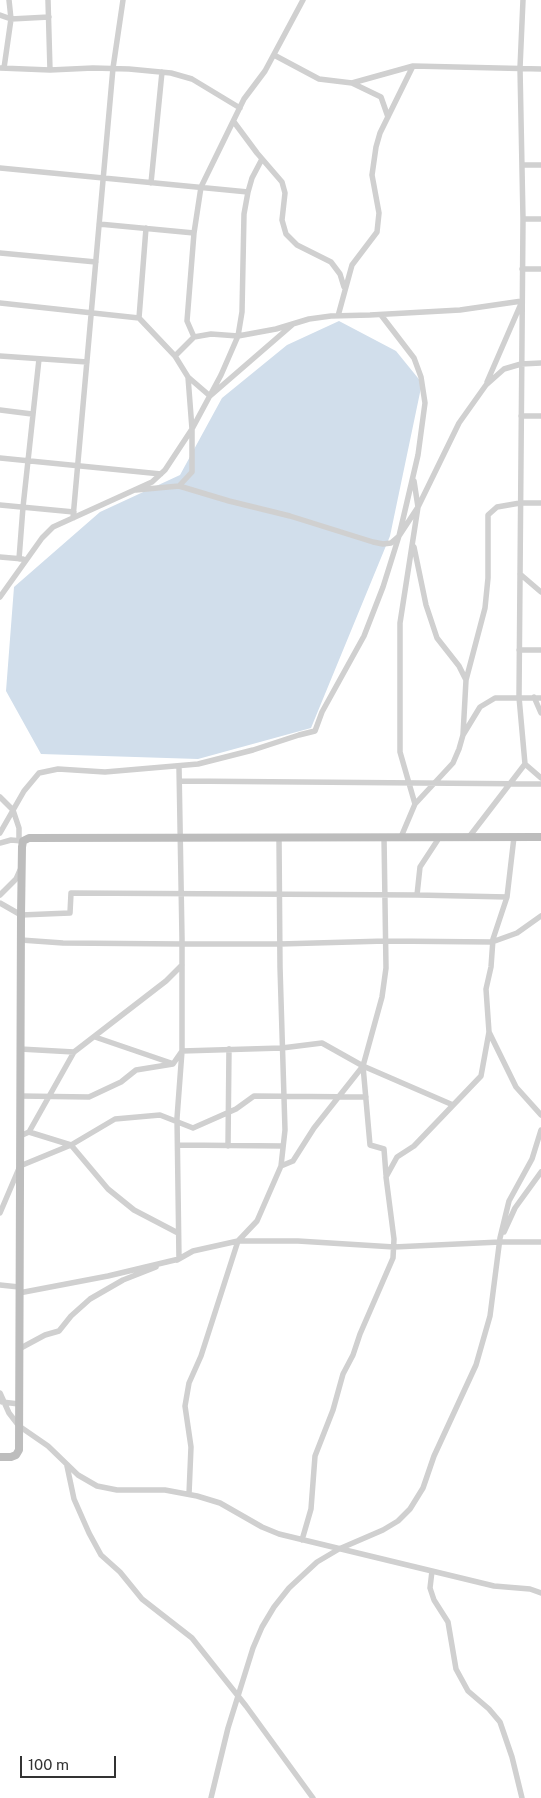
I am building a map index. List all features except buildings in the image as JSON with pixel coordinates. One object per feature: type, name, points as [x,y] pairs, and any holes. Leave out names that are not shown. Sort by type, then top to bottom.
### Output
[{"type":"street","points":[[9,0],[11,19],[2,68],[50,70],[112,68],[162,72],[192,79],[240,108]]},
{"type":"street","points":[[48,0],[50,70]]},
{"type":"street","points":[[73,515],[100,224],[112,68],[123,0]]},
{"type":"street","points":[[194,337],[188,321],[194,234],[201,187],[240,108],[274,55],[303,0]]},
{"type":"street","points":[[469,837],[525,764],[518,697],[523,219],[520,68],[522,0]]},
{"type":"street","points":[[0,16],[11,19],[49,17]]},
{"type":"street","points":[[274,55],[319,79],[352,83],[381,97],[388,117]]},
{"type":"street","points":[[352,83],[413,66],[541,69]]},
{"type":"street","points":[[338,316],[352,265],[377,232],[379,213],[373,183],[373,164],[378,139],[413,66]]},
{"type":"street","points":[[151,182],[162,72]]},
{"type":"street","points":[[234,122],[262,159],[280,178],[284,187],[282,220],[286,234],[297,245],[331,262],[340,274],[344,289]]},
{"type":"street","points":[[1,598],[42,538],[53,527],[73,515],[152,482],[165,470],[192,428],[221,375],[238,336],[242,312],[244,214],[252,178],[262,159]]},
{"type":"street","points":[[522,165],[541,165]]},
{"type":"street","points":[[0,168],[248,192]]},
{"type":"street","points":[[523,219],[541,219]]},
{"type":"street","points":[[100,224],[194,234]]},
{"type":"street","points":[[139,318],[146,228]]},
{"type":"street","points":[[0,253],[96,262]]},
{"type":"street","points":[[522,269],[541,269]]},
{"type":"street","points":[[175,356],[194,337],[211,334],[238,336],[276,329],[309,319],[338,316],[460,310],[522,302]]},
{"type":"street","points":[[129,491],[179,486],[290,516],[373,542],[383,544],[391,542],[399,536],[418,507],[459,423],[486,385],[522,302]]},
{"type":"street","points":[[0,303],[139,318],[175,356],[188,377],[210,396]]},
{"type":"street","points":[[0,833],[24,792],[38,773],[58,769],[105,772],[179,767],[223,758],[315,732],[322,712],[364,636],[383,587],[399,536],[413,479],[425,403],[421,377],[414,358],[381,315]]},
{"type":"street","points":[[210,396],[293,324]]},
{"type":"street","points":[[0,356],[87,362]]},
{"type":"street","points":[[19,559],[22,507],[39,359]]},
{"type":"street","points":[[486,385],[504,369],[521,364],[541,363]]},
{"type":"street","points":[[179,486],[192,472],[192,428],[188,377]]},
{"type":"street","points":[[0,410],[32,414]]},
{"type":"street","points":[[521,416],[541,416]]},
{"type":"street","points":[[0,458],[161,474]]},
{"type":"street","points":[[413,479],[418,507],[400,623],[400,752],[415,804]]},
{"type":"street","points":[[401,837],[415,804],[453,762],[463,735],[466,680],[485,608],[488,578],[488,515],[497,507],[520,503],[541,503]]},
{"type":"street","points":[[0,504],[73,515]]},
{"type":"street","points":[[413,542],[426,605],[437,638],[459,666],[466,680]]},
{"type":"street","points":[[0,557],[26,560]]},
{"type":"street","points":[[520,574],[541,592]]},
{"type":"street","points":[[519,650],[541,650]]},
{"type":"street","points":[[463,735],[480,707],[495,698],[541,698]]},
{"type":"street","points":[[534,698],[541,713]]},
{"type":"street","points":[[525,764],[541,778]]},
{"type":"street","points":[[178,1259],[178,1122],[182,1051],[182,894],[179,767]]},
{"type":"street","points":[[180,781],[541,784]]},
{"type":"street","points":[[0,796],[13,810],[19,828],[22,847],[20,940],[19,1450],[16,1455],[11,1457],[0,1457]]},
{"type":"street","points":[[189,1494],[191,1447],[186,1406],[189,1383],[201,1356],[238,1241],[257,1221],[281,1166],[284,1096],[279,837]]},
{"type":"street","points":[[302,1540],[311,1509],[316,1456],[333,1410],[343,1374],[353,1355],[360,1334],[393,1258],[394,1247],[384,1149],[370,1145],[363,1066],[382,997],[386,968],[384,837]]},
{"type":"street","points":[[386,1177],[397,1157],[414,1146],[481,1076],[489,1032],[486,990],[491,967],[492,942],[507,897],[514,837]]},
{"type":"street","points":[[0,843],[11,840],[21,841],[29,838],[541,837]]},
{"type":"street","points":[[417,894],[420,867],[439,838]]},
{"type":"street","points":[[0,895],[16,880],[21,868]]},
{"type":"street","points":[[0,903],[21,914],[70,913],[71,893],[417,894],[507,897]]},
{"type":"street","points":[[20,940],[63,943],[182,944],[386,941],[492,942],[517,934],[541,916]]},
{"type":"street","points":[[30,1132],[74,1052],[166,981],[182,965]]},
{"type":"street","points":[[489,1032],[516,1087],[541,1115]]},
{"type":"street","points":[[95,1037],[173,1064]]},
{"type":"street","points":[[182,1051],[282,1048],[322,1043],[363,1066],[454,1104]]},
{"type":"street","points":[[20,1050],[74,1052]]},
{"type":"street","points":[[228,1146],[229,1050]]},
{"type":"street","points":[[20,1096],[89,1097],[121,1082],[136,1070],[173,1064],[182,1051]]},
{"type":"street","points":[[281,1166],[293,1161],[314,1128],[363,1066]]},
{"type":"street","points":[[0,1213],[20,1166],[71,1144],[115,1119],[160,1115],[193,1128],[236,1109],[254,1096],[366,1096]]},
{"type":"street","points":[[211,1798],[238,1697],[255,1643],[274,1607],[307,1570],[339,1549],[391,1526],[410,1509],[419,1495],[434,1456],[476,1365],[490,1316],[500,1242],[508,1201],[532,1159],[541,1130]]},
{"type":"street","points":[[20,1136],[30,1132],[71,1144],[108,1189],[134,1210],[178,1233]]},
{"type":"street","points":[[178,1145],[283,1146]]},
{"type":"street","points":[[500,1242],[515,1208],[541,1172]]},
{"type":"street","points":[[19,1349],[45,1335],[59,1331],[71,1316],[90,1299],[123,1280],[193,1252],[238,1241],[298,1241],[394,1247],[541,1242]]},
{"type":"street","points":[[0,1285],[19,1290],[108,1276],[178,1259]]},
{"type":"street","points":[[0,1393],[2,1402],[19,1426],[48,1446],[84,1480],[104,1488],[117,1490],[164,1490],[189,1494],[220,1504],[270,1531],[494,1586],[541,1593]]},
{"type":"street","points":[[2,1402],[19,1404]]},
{"type":"street","points":[[67,1464],[74,1499],[101,1555],[120,1572],[142,1599],[192,1638],[246,1706],[313,1798]]},
{"type":"street","points":[[432,1571],[430,1582],[432,1594],[448,1622],[456,1669],[468,1691],[493,1713],[500,1722],[512,1757],[522,1798]]},
{"type":"water","points":[[339,321],[396,351],[422,383],[390,536],[311,728],[198,759],[41,754],[6,691],[14,587],[100,512],[180,475],[222,398],[287,345]]}]
